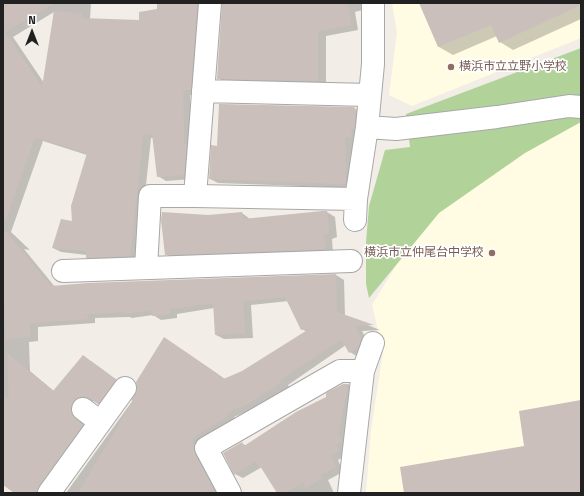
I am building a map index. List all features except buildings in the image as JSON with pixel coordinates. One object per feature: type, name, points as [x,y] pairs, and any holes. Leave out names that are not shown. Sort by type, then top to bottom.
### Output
[{"type":"street","points":[[194,196],[210,3]]},
{"type":"street","points":[[355,220],[356,199],[367,127],[373,64],[373,3]]},
{"type":"street","points":[[203,91],[370,95]]},
{"type":"street","points":[[367,127],[396,129],[497,117],[569,106],[581,107]]},
{"type":"street","points":[[146,268],[150,196],[356,199]]},
{"type":"street","points":[[63,271],[351,261]]},
{"type":"street","points":[[345,491],[363,371],[373,343]]},
{"type":"street","points":[[230,493],[206,448],[340,371],[363,371]]},
{"type":"street","points":[[48,493],[92,416],[125,388]]},
{"type":"shaded area","name":"横浜市立立野小学校","points":[[392,3],[581,3],[581,38],[412,106],[389,95],[397,32]]},
{"type":"shaded area","name":"横浜市立仲尾台中学校","points":[[581,117],[581,493],[366,493],[371,430],[383,352],[372,305],[436,200]]},
{"type":"green space","points":[[581,48],[581,122],[525,153],[439,213],[369,298],[366,284],[366,242],[369,206],[385,150],[410,147],[406,114]]},
{"type":"place","name":"横浜市立立野小学校","points":[[451,67]]},
{"type":"place","name":"横浜市立仲尾台中学校","points":[[492,253]]}]
